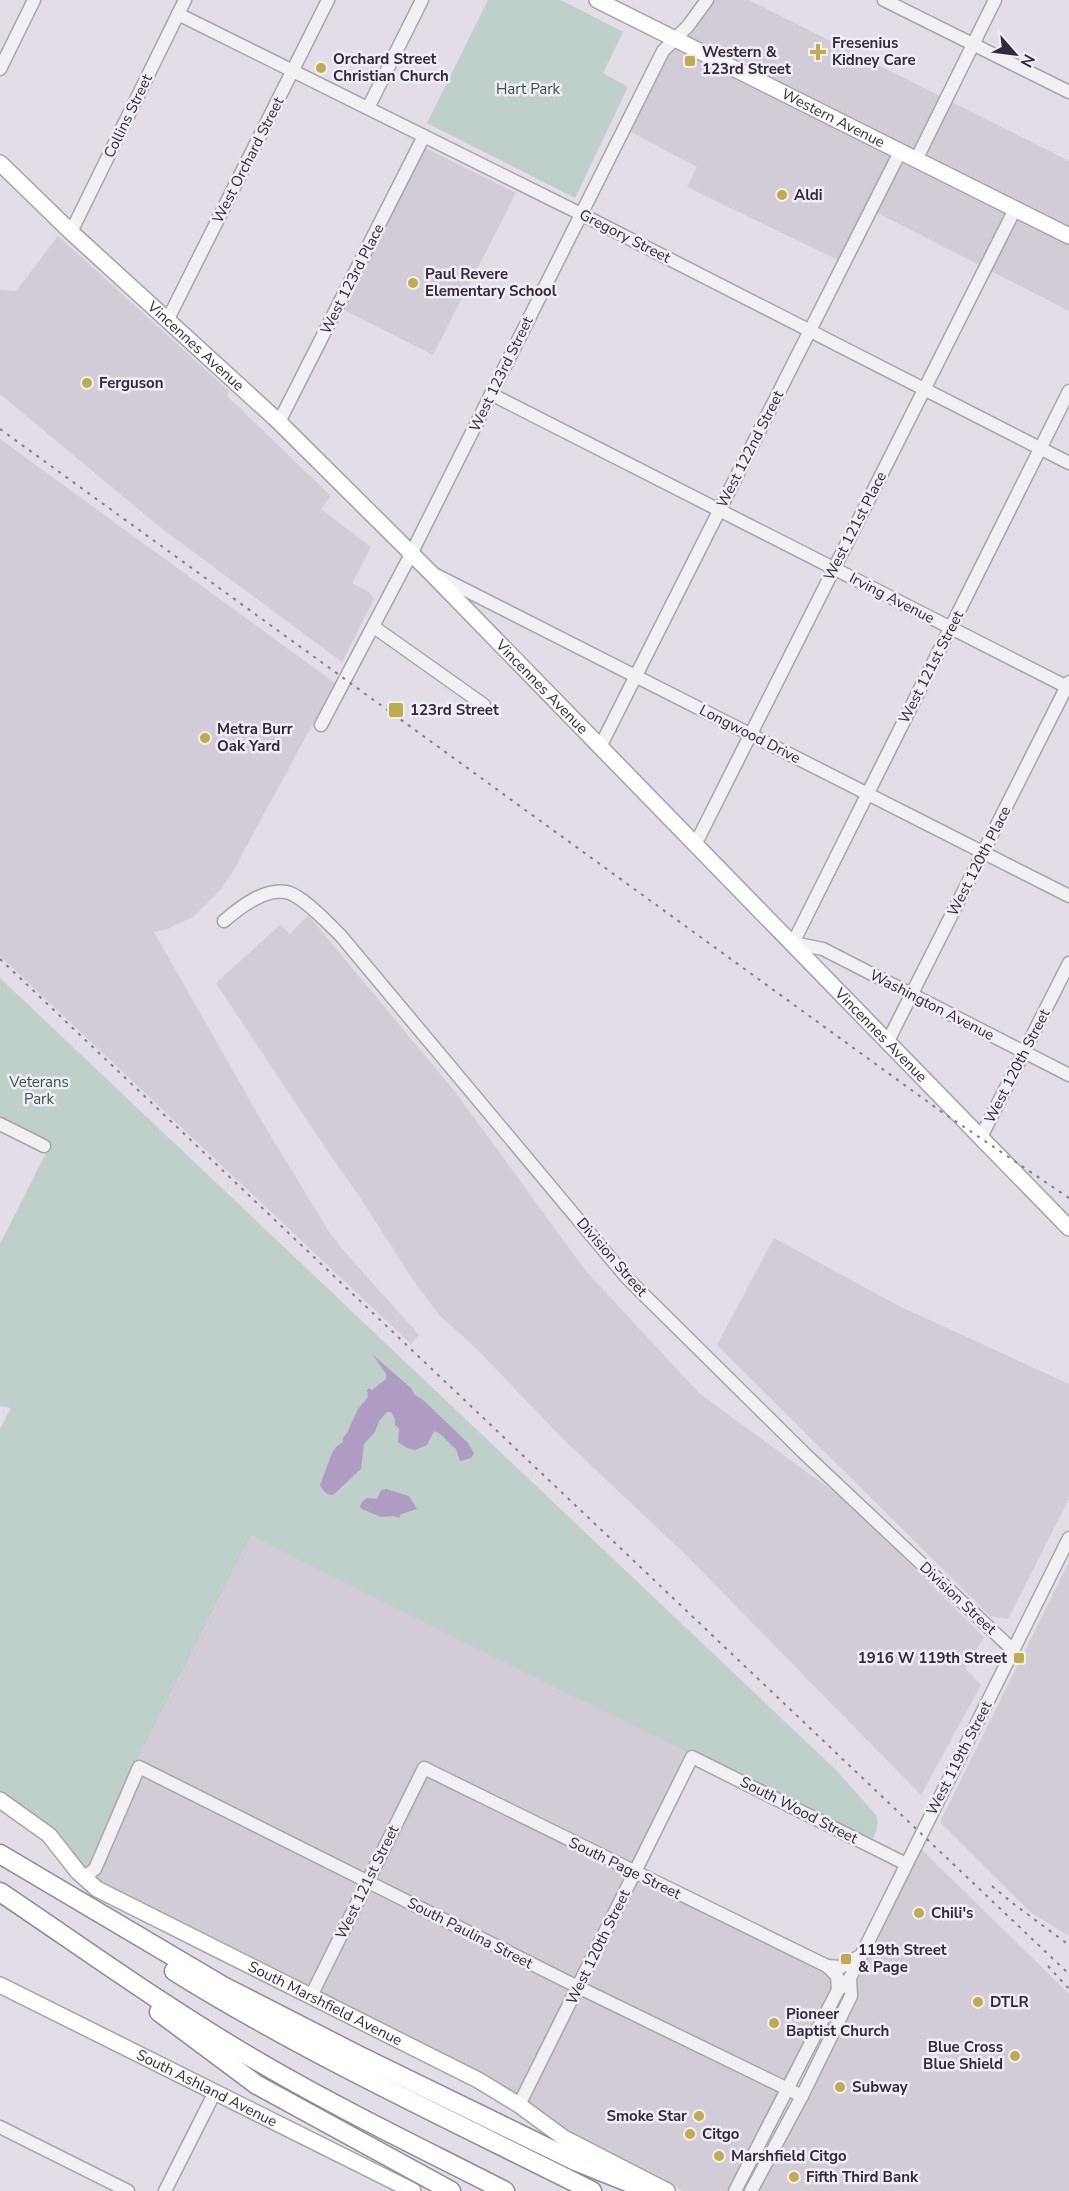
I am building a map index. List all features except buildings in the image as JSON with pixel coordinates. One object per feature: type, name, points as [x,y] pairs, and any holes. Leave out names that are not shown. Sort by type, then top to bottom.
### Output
[{"type":"highway","points":[[0,1854],[130,1943],[230,2005],[592,2191]]},
{"type":"highway","points":[[0,1854],[223,1986],[516,2133],[575,2161],[650,2191]]},
{"type":"highway","points":[[0,1892],[199,2025],[302,2086],[505,2191]]},
{"type":"highway","points":[[140,1986],[158,2012],[257,2085],[451,2191]]},
{"type":"main road","name":"Western Avenue","points":[[597,0],[1069,236]]},
{"type":"main road","name":"Vincennes Avenue","points":[[0,163],[70,232],[279,422],[430,572],[1069,1228]]},
{"type":"main road","name":"South Marshfield Avenue","points":[[0,1800],[49,1834],[83,1878],[97,1889],[478,2080],[519,2105],[564,2138],[667,2191]]},
{"type":"main road","name":"South Ashland Avenue","points":[[0,1985],[413,2191]]},
{"type":"street","points":[[0,69],[34,0]]},
{"type":"street","name":"Collins Street","points":[[70,232],[185,0]]},
{"type":"street","name":"West Orchard Street","points":[[168,319],[328,0]]},
{"type":"street","points":[[368,108],[422,0]]},
{"type":"street","name":"West 123rd Street","points":[[321,725],[374,627],[663,51],[688,26],[707,0]]},
{"type":"street","points":[[884,0],[1069,93]]},
{"type":"street","points":[[916,160],[995,0]]},
{"type":"street","name":"Gregory Street","points":[[178,14],[581,214],[1069,463]]},
{"type":"street","name":"West 123rd Place","points":[[279,422],[424,136]]},
{"type":"street","name":"West 122nd Street","points":[[600,747],[900,152]]},
{"type":"street","name":"West 121st Place","points":[[696,843],[1015,209]]},
{"type":"street","name":"West 121st Street","points":[[793,943],[1069,391]]},
{"type":"street","name":"Irving Avenue","points":[[491,394],[1068,686]]},
{"type":"street","name":"Longwood Drive","points":[[430,572],[1069,896]]},
{"type":"street","points":[[374,627],[484,705]]},
{"type":"street","name":"West 120th Place","points":[[888,1041],[1068,686]]},
{"type":"street","name":"Division Street","points":[[224,921],[238,909],[267,893],[287,892],[308,904],[341,936],[627,1278],[805,1454],[1013,1650]]},
{"type":"street","name":"Washington Avenue","points":[[793,943],[823,949],[1069,1075]]},
{"type":"street","name":"West 120th Street","points":[[981,1137],[1069,963]]},
{"type":"street","points":[[0,1124],[44,1146]]},
{"type":"street","name":"West 119th Street","points":[[735,2191],[838,1990],[850,1978],[1069,1538]]},
{"type":"street","name":"West 120th Street","points":[[519,2105],[692,1757]]},
{"type":"street","name":"South Wood Street","points":[[692,1757],[906,1864]]},
{"type":"street","name":"South Paulina Street","points":[[83,1878],[94,1869],[139,1767],[578,1988],[802,2096]]},
{"type":"street","name":"West 121st Street","points":[[311,1996],[424,1768]]},
{"type":"street","name":"South Page Street","points":[[424,1768],[827,1966]]},
{"type":"street","points":[[827,1966],[841,1967],[860,1956]]},
{"type":"street","points":[[827,1966],[837,1976],[838,1990]]},
{"type":"street","name":"West 119th Street","points":[[751,2191],[802,2096],[851,1996],[850,1978]]},
{"type":"street","points":[[165,2191],[215,2092]]},
{"type":"street","points":[[0,2127],[128,2191]]},
{"type":"shaded area","points":[[715,0],[749,0],[1069,161],[1069,311],[866,207],[838,260],[687,187],[697,167],[629,131],[671,52],[695,30]]},
{"type":"shaded area","name":"Paul Revere Elementary School","points":[[425,148],[516,193],[433,355],[342,309]]},
{"type":"shaded area","points":[[58,236],[229,391],[227,396],[331,496],[321,509],[371,547],[352,583],[369,592],[374,599],[342,662],[161,528],[0,394],[0,290],[16,291]]},
{"type":"shaded area","points":[[0,439],[335,683],[222,888],[193,917],[167,929],[154,932],[261,1120],[328,1230],[342,1249],[419,1335],[411,1344],[0,956]]},
{"type":"shaded area","points":[[308,915],[456,1093],[585,1270],[700,1394],[845,1500],[984,1637],[965,1668],[981,1685],[921,1795],[685,1554],[563,1439],[478,1350],[440,1316],[416,1284],[216,983],[280,925],[290,934]]},
{"type":"shaded area","points":[[774,1238],[899,1306],[1069,1384],[1069,1499],[1008,1619],[990,1616],[717,1345]]},
{"type":"shaded area","points":[[373,1355],[467,1442],[474,1453],[471,1458],[460,1461],[456,1449],[434,1431],[427,1445],[415,1450],[407,1448],[398,1442],[399,1429],[395,1425],[391,1412],[387,1412],[379,1421],[375,1432],[364,1444],[361,1469],[333,1495],[328,1494],[320,1485],[332,1453],[343,1442],[358,1409],[368,1397],[367,1390],[369,1388],[372,1390],[386,1379],[386,1374]]},
{"type":"shaded area","points":[[386,1489],[409,1496],[417,1509],[401,1514],[399,1518],[381,1517],[360,1507],[367,1498],[377,1499],[381,1490]]},
{"type":"shaded area","points":[[251,1536],[692,1754],[632,1873],[838,1975],[783,2088],[727,2191],[683,2191],[103,1886],[79,1864],[104,1835],[121,1792]]},
{"type":"shaded area","points":[[1069,1562],[1069,1936],[1030,1912],[940,1822]]},
{"type":"shaded area","points":[[921,1849],[1069,1994],[1069,2191],[756,2191]]},
{"type":"green space","name":"Hart Park","points":[[488,0],[561,0],[623,32],[603,73],[628,87],[575,198],[427,123]]},
{"type":"green space","name":"Veterans Park","points":[[0,978],[837,1771],[876,1815],[877,1829],[870,1843],[251,1536],[121,1792],[104,1835],[88,1862],[79,1864],[44,1821],[0,1791],[0,1429],[11,1408],[0,1406],[0,1244],[51,1143],[0,1117]]},
{"type":"railway","points":[[0,429],[939,1110],[1069,1198]]},
{"type":"railway","points":[[0,959],[1069,1974]]},
{"type":"railway","points":[[992,1886],[1069,1945]]},
{"type":"railway","points":[[1048,1966],[1069,1989]]},
{"type":"place","name":"Fresenius Kidney Care","points":[[818,52]]},
{"type":"place","name":"Western & 123rd Street","points":[[690,61]]},
{"type":"place","name":"Orchard Street Christian Church","points":[[321,68]]},
{"type":"place","name":"Aldi","points":[[782,195]]},
{"type":"place","name":"Paul Revere Elementary School","points":[[413,283]]},
{"type":"place","name":"Ferguson","points":[[87,383]]},
{"type":"place","name":"123rd Street","points":[[396,710]]},
{"type":"place","name":"Metra Burr Oak Yard","points":[[205,738]]},
{"type":"place","name":"1916 W 119th Street","points":[[1019,1658]]},
{"type":"place","name":"Chili's","points":[[919,1913]]},
{"type":"place","name":"119th Street & Page","points":[[846,1959]]},
{"type":"place","name":"DTLR","points":[[978,2002]]},
{"type":"place","name":"Pioneer Baptist Church","points":[[774,2023]]},
{"type":"place","name":"Blue Cross Blue Shield","points":[[1015,2056]]},
{"type":"place","name":"Subway","points":[[840,2087]]},
{"type":"place","name":"Smoke Star","points":[[699,2116]]},
{"type":"place","name":"Citgo","points":[[690,2134]]},
{"type":"place","name":"Marshfield Citgo","points":[[719,2156]]},
{"type":"place","name":"Fifth Third Bank","points":[[794,2177]]}]
